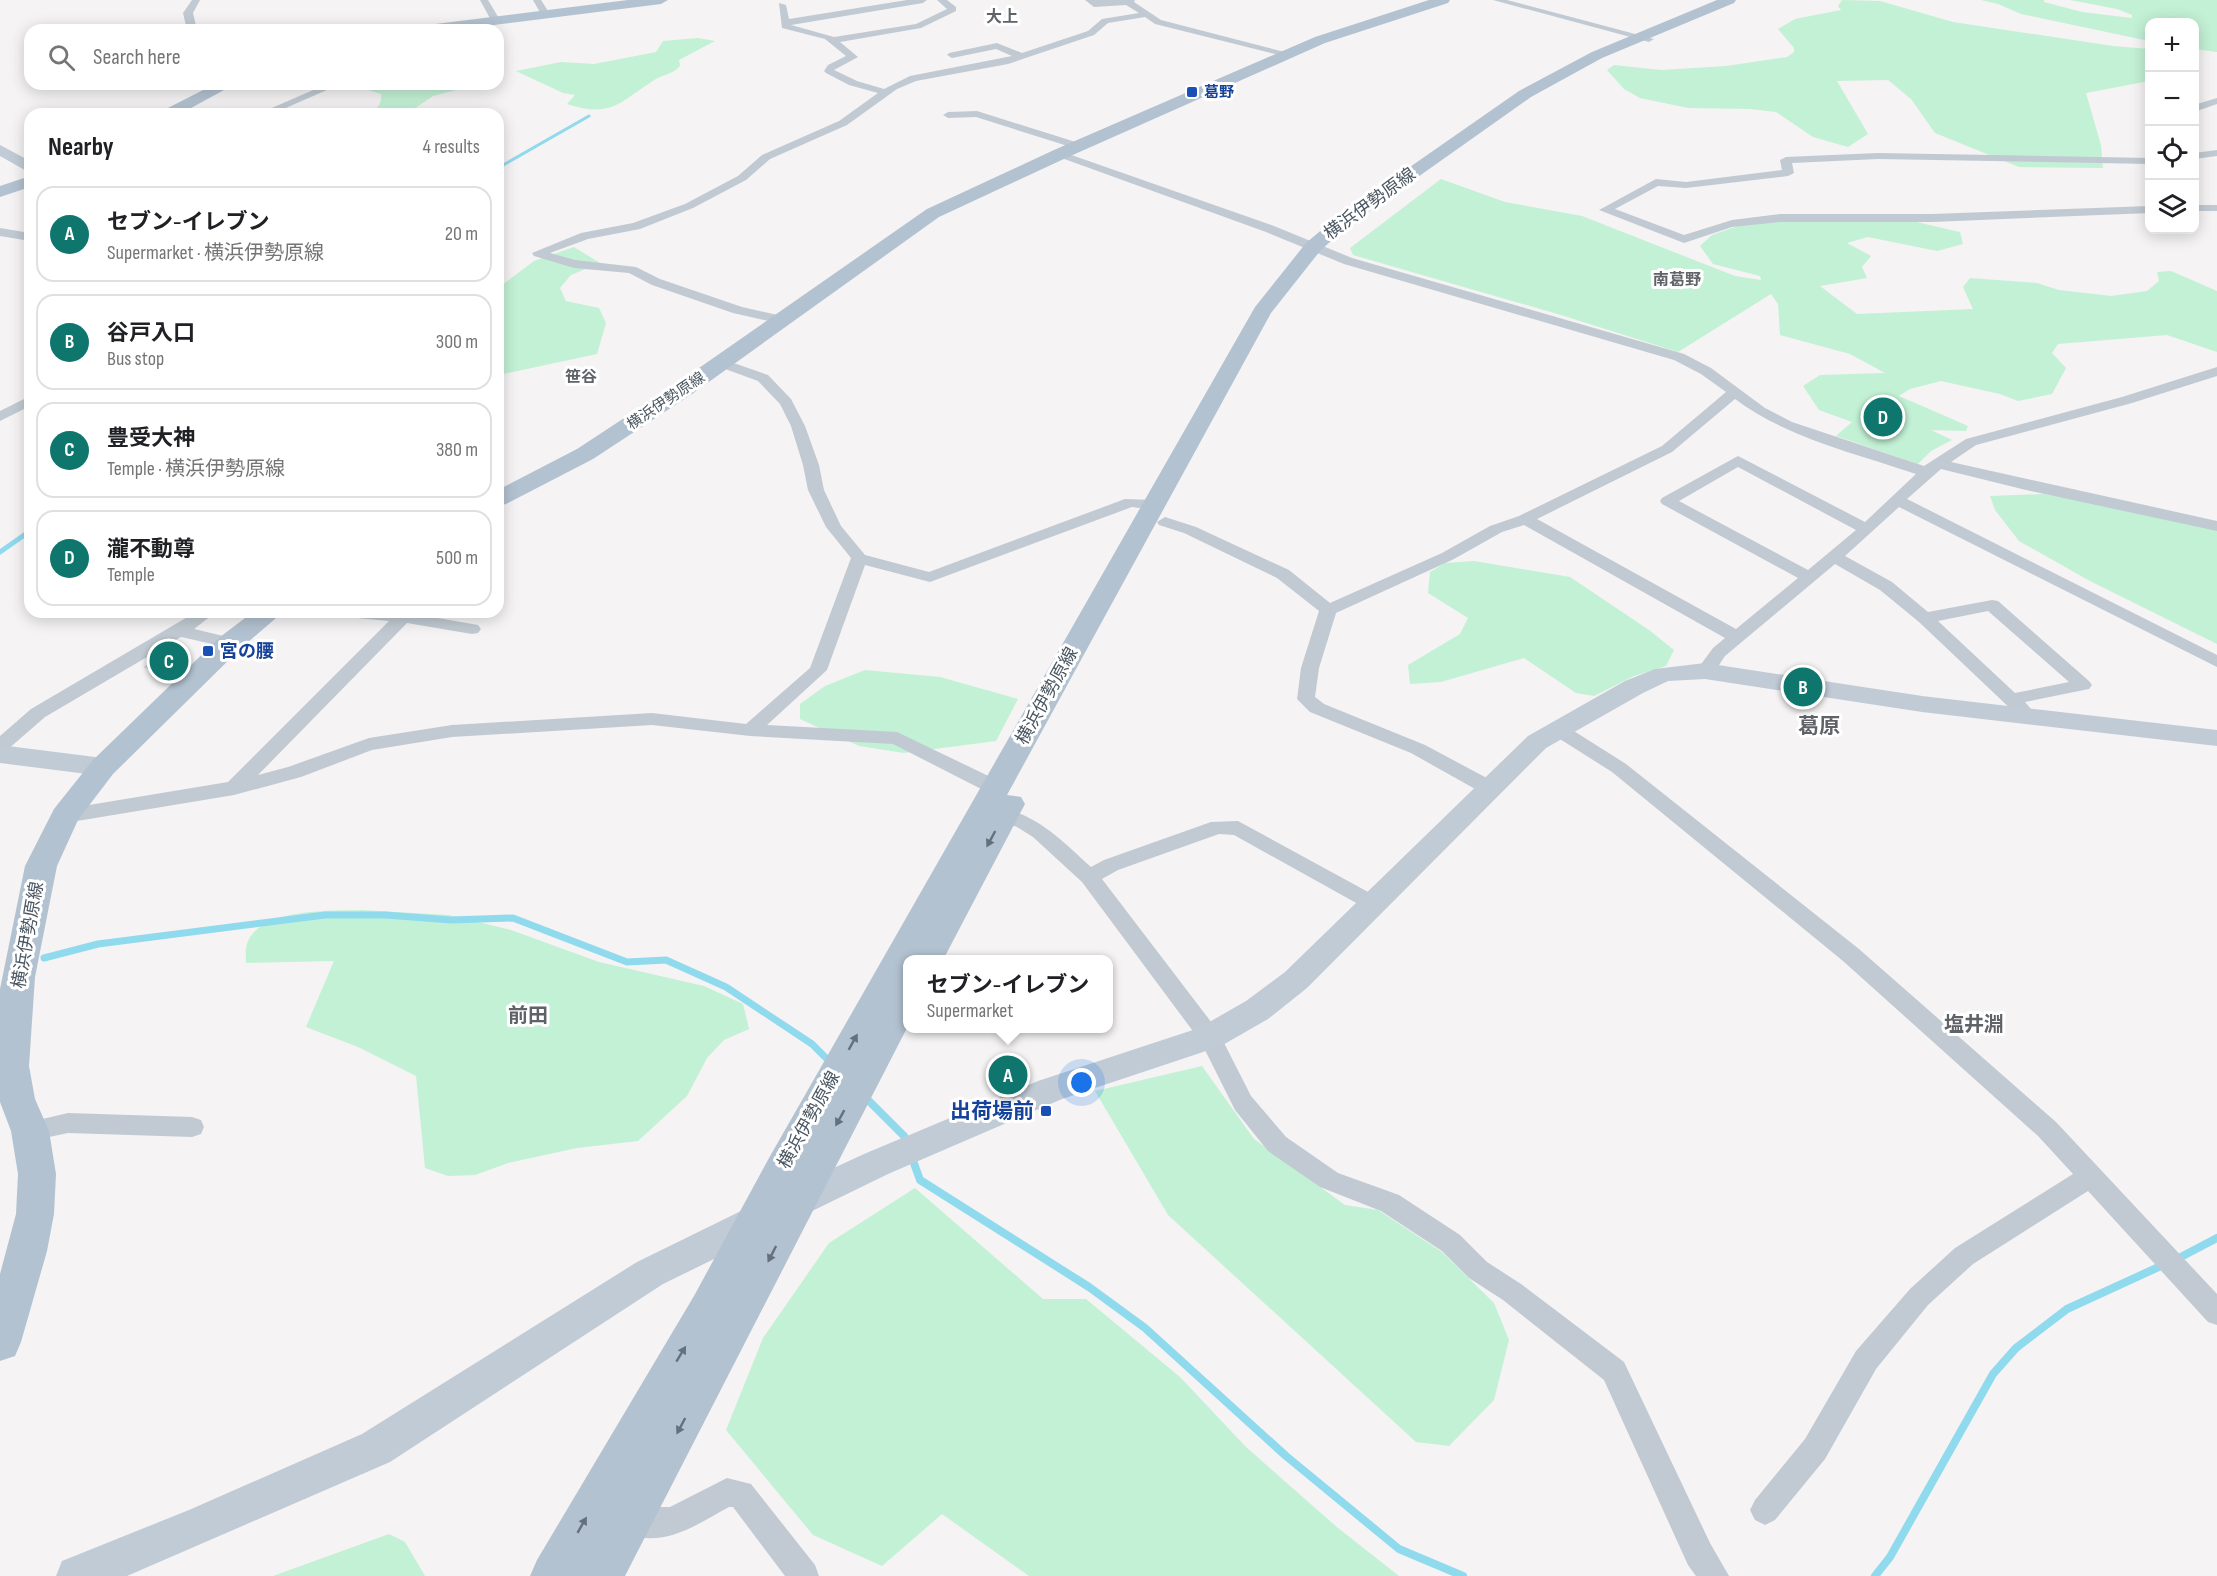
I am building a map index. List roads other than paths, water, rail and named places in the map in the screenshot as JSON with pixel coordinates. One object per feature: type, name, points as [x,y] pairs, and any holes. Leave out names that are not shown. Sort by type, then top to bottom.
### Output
[{"type":"main road","points":[[465,24],[662,0]]},
{"type":"main road","name":"横浜伊勢原線","points":[[504,496],[585,454],[722,363],[933,213],[1060,153],[1287,54],[1340,33],[1443,0]]},
{"type":"main road","name":"横浜伊勢原線","points":[[929,955],[1004,815],[1262,311],[1318,249],[1534,98],[1644,38],[1729,0]]},
{"type":"main road","name":"横浜伊勢原線","points":[[1644,38],[1742,0]]},
{"type":"main road","points":[[180,108],[215,90]]},
{"type":"main road","points":[[0,192],[24,183]]},
{"type":"main road","name":"横浜伊勢原線","points":[[553,1576],[708,1309],[753,1222],[996,788],[1159,514]]},
{"type":"main road","name":"横浜伊勢原線","points":[[0,1342],[27,1251],[35,1214],[37,1174],[30,1131],[17,1099],[11,1066],[9,978],[47,850],[65,816],[103,767],[230,643],[262,618]]},
{"type":"main road","name":"横浜伊勢原線","points":[[600,1576],[631,1522],[903,1002]]},
{"type":"street","points":[[191,24],[188,13],[196,0]]},
{"type":"street","points":[[484,0],[495,20]]},
{"type":"street","points":[[537,0],[545,14]]},
{"type":"street","points":[[784,23],[898,2],[923,0]]},
{"type":"street","points":[[833,40],[918,26],[953,9],[941,0]]},
{"type":"street","points":[[1089,0],[1094,4],[1130,1],[1144,15],[1158,22],[1287,54]]},
{"type":"street","points":[[1497,0],[1644,38]]},
{"type":"street","points":[[782,5],[785,26],[822,34],[853,57],[831,67],[829,71],[853,83],[885,92]]},
{"type":"street","points":[[782,320],[738,310],[656,282],[632,270],[573,264],[538,253],[585,236],[647,222],[699,201],[742,178],[766,157],[843,123],[885,92],[923,75],[970,70],[1022,57],[1092,33],[1105,21],[1144,15]]},
{"type":"street","points":[[952,55],[997,46],[1022,57]]},
{"type":"street","points":[[911,69],[923,75]]},
{"type":"street","points":[[277,108],[322,90]]},
{"type":"street","points":[[2199,107],[2217,101]]},
{"type":"street","points":[[948,114],[976,114],[1078,146]]},
{"type":"street","points":[[0,150],[24,164]]},
{"type":"street","points":[[1060,153],[1348,261],[1679,357],[1706,371],[1760,411],[1787,425],[1932,468],[2026,485],[2217,526]]},
{"type":"street","points":[[2199,156],[2216,154]]},
{"type":"street","points":[[2145,161],[1878,156],[1786,160],[1788,173],[1686,185],[1656,182],[1605,210],[1684,239],[1716,227],[1784,218],[1979,217],[2145,209]]},
{"type":"street","points":[[2199,208],[2217,208]]},
{"type":"street","points":[[5,232],[24,226]]},
{"type":"street","points":[[5,232],[24,236]]},
{"type":"street","points":[[722,363],[763,378],[786,402],[802,436],[816,490],[834,527],[860,558],[930,577],[1131,502],[1283,574],[1328,610]]},
{"type":"street","points":[[1705,671],[1719,652],[1866,529],[1932,468],[1971,442],[2127,400],[2217,371]]},
{"type":"street","points":[[1491,789],[1418,749],[1317,708],[1306,699],[1310,668],[1328,610],[1448,556],[1496,528],[1525,519],[1667,449],[1735,392]]},
{"type":"street","points":[[0,417],[24,403]]},
{"type":"street","points":[[1809,577],[1668,501],[1738,461],[1866,529]]},
{"type":"street","points":[[1897,500],[2217,662]]},
{"type":"street","points":[[1525,519],[1737,637]]},
{"type":"street","points":[[1834,556],[1886,586],[1925,618],[2022,708]]},
{"type":"street","points":[[750,730],[818,670],[860,558]]},
{"type":"street","points":[[1925,618],[1992,605],[2083,685],[2022,708]]},
{"type":"street","points":[[0,746],[38,714],[198,618]]},
{"type":"street","points":[[234,788],[402,618]]},
{"type":"street","points":[[419,618],[472,629]]},
{"type":"street","points":[[180,631],[230,643]]},
{"type":"street","points":[[76,1576],[199,1526],[376,1448],[650,1273],[753,1222],[876,1164],[1050,1090],[1210,1037],[1257,1011],[1296,980],[1537,742],[1634,687],[1664,674],[1705,671],[1922,704],[2022,708],[2217,738]]},
{"type":"street","points":[[65,816],[234,788],[294,772],[369,744],[452,731],[652,719],[750,730],[897,738],[996,788]]},
{"type":"street","points":[[1558,730],[1619,768],[1851,955],[2047,1129],[2217,1313]]},
{"type":"street","points":[[0,754],[103,767]]},
{"type":"street","points":[[1004,815],[1024,822],[1040,832],[1089,877],[1210,1037],[1243,1103],[1277,1144],[1329,1180],[1390,1203],[1451,1243],[1478,1270],[1512,1292],[1614,1371],[1699,1554],[1714,1576]]},
{"type":"street","points":[[1089,877],[1111,865],[1218,827],[1238,828],[1374,904]]},
{"type":"street","points":[[30,1131],[68,1123],[192,1127]]},
{"type":"street","points":[[1765,1510],[1815,1449],[1866,1360],[1918,1297],[1964,1256],[2089,1177]]},
{"type":"street","points":[[631,1522],[673,1522],[727,1492],[741,1494],[806,1576]]},
{"type":"waterway","points":[[504,165],[589,116]]},
{"type":"waterway","points":[[0,552],[24,535]]},
{"type":"waterway","points":[[44,958],[98,944],[325,915],[385,915],[451,920],[513,918],[627,962],[666,960],[726,987],[812,1044],[831,1063]]},
{"type":"waterway","points":[[864,1096],[904,1136],[907,1143]]},
{"type":"waterway","points":[[911,1155],[920,1180],[1089,1287],[1145,1328],[1286,1456],[1399,1549],[1463,1576]]},
{"type":"waterway","points":[[2175,1260],[2217,1238]]},
{"type":"waterway","points":[[1875,1576],[1890,1557],[1993,1374],[2016,1348],[2067,1309],[2163,1265]]},
{"type":"place","name":"葛野","points":[[1192,92]]},
{"type":"place","name":"瀧不動尊","points":[[1883,417]]},
{"type":"place","name":"宮の腰","points":[[208,651]]},
{"type":"place","name":"豊受大神","points":[[169,661]]},
{"type":"place","name":"谷戸入口","points":[[1803,687]]},
{"type":"place","name":"セブン-イレブン","points":[[1008,1075]]},
{"type":"place","name":"出荷場前","points":[[1046,1111]]},
{"type":"district","name":"大上","points":[[1002,17]]},
{"type":"district","name":"南葛野","points":[[1677,280]]},
{"type":"district","name":"笹谷","points":[[581,377]]},
{"type":"district","name":"葛原","points":[[1819,726]]},
{"type":"district","name":"前田","points":[[528,1016]]},
{"type":"district","name":"塩井淵","points":[[1974,1025]]}]
